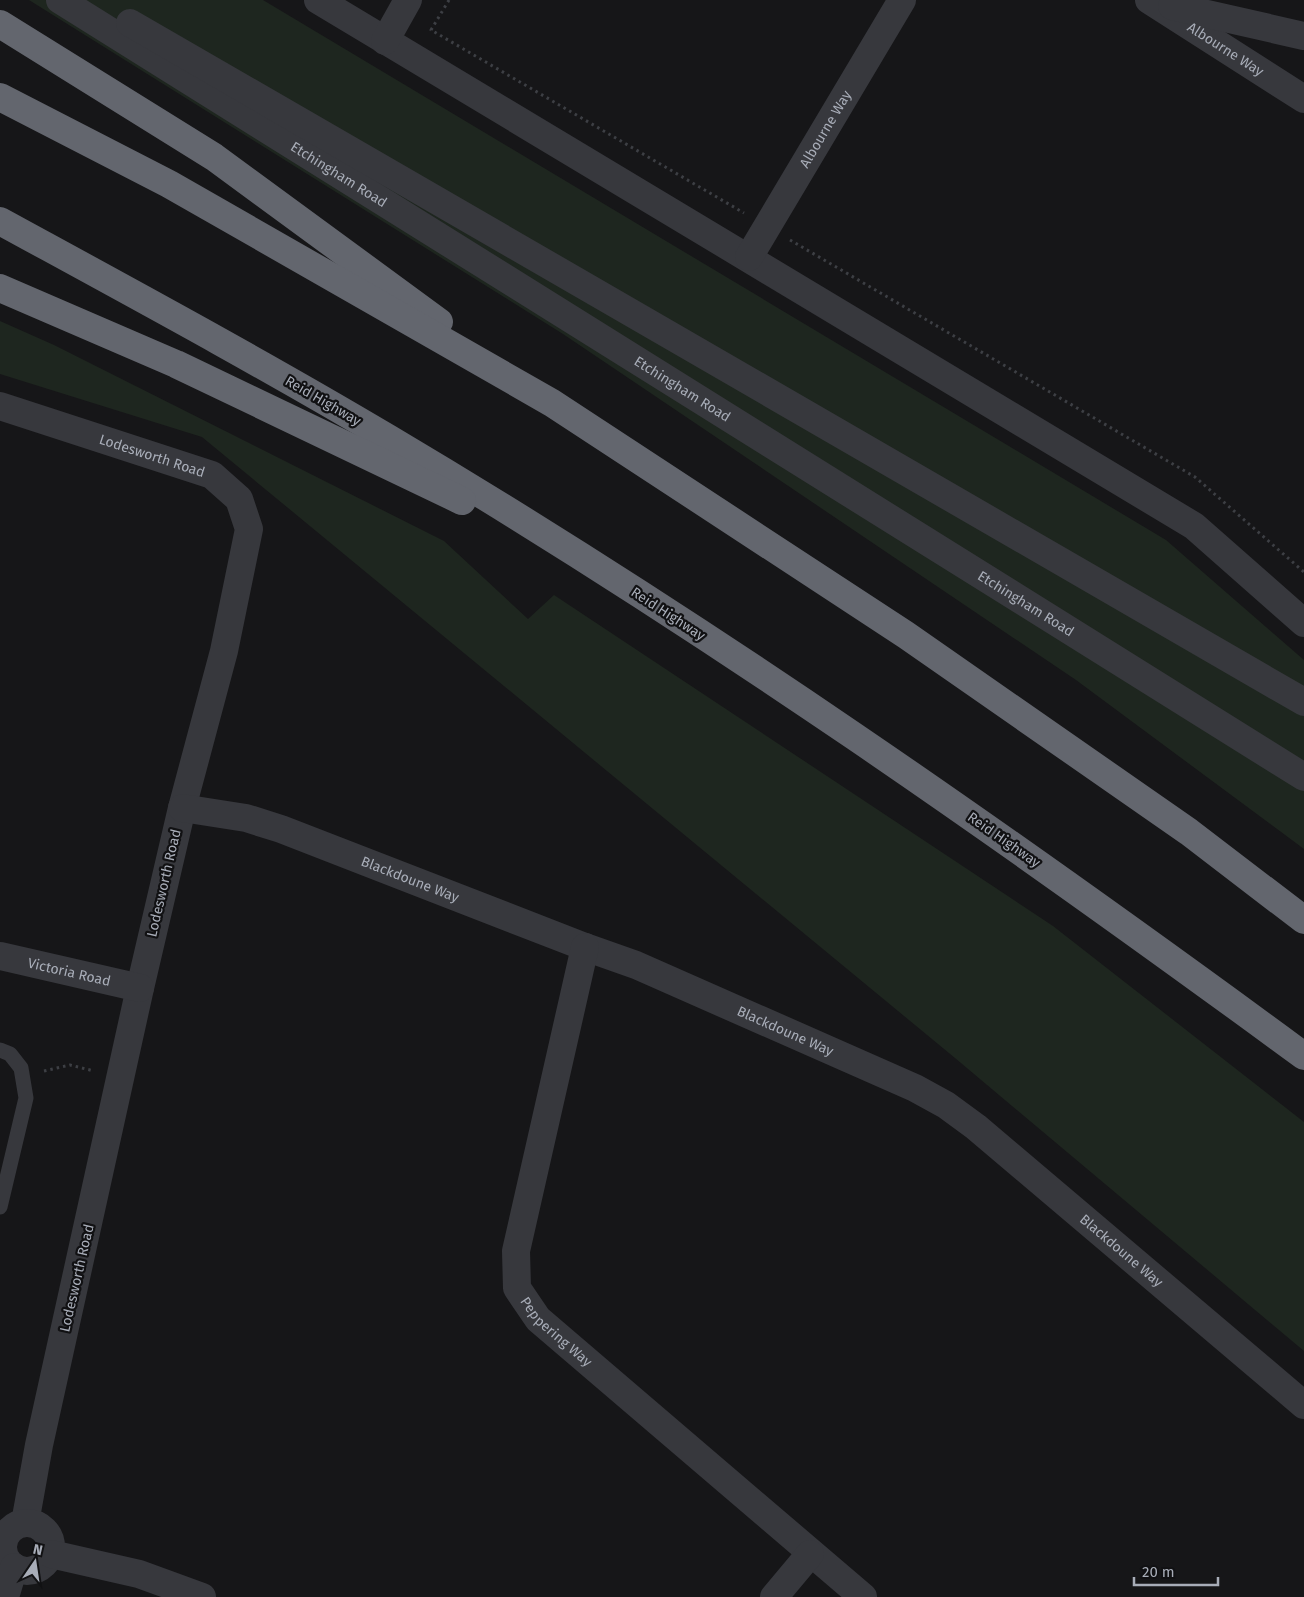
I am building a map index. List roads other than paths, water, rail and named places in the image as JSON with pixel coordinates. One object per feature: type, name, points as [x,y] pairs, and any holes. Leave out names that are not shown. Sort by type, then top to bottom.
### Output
[{"type":"highway","points":[[0,24],[214,158],[552,404],[906,635],[1189,832],[1304,920]]},
{"type":"highway","points":[[0,97],[169,184],[552,404]]},
{"type":"highway","name":"Reid Highway","points":[[0,221],[171,314],[388,438],[594,565],[846,730],[1125,924],[1304,1056]]},
{"type":"highway","points":[[0,288],[176,364],[594,565]]},
{"type":"street","name":"Etchingham Road","points":[[60,0],[1304,777]]},
{"type":"street","name":"Etchingham Road","points":[[92,0],[1304,702]]},
{"type":"street","points":[[318,0],[749,257],[1194,526],[1304,623]]},
{"type":"street","points":[[385,41],[408,0]]},
{"type":"street","name":"Albourne Way","points":[[749,257],[902,0]]},
{"type":"street","points":[[1151,1],[1304,36]]},
{"type":"street","name":"Albourne Way","points":[[1151,1],[1304,98]]},
{"type":"street","name":"Lodesworth Road","points":[[0,406],[212,475],[240,498],[249,529],[224,651],[182,808],[140,988],[39,1445],[26,1523]]},
{"type":"street","name":"Blackdoune Way","points":[[182,808],[246,818],[281,829],[585,947],[636,964],[915,1088],[946,1105],[976,1127],[1304,1405]]},
{"type":"street","name":"Peppering Way","points":[[585,947],[516,1251],[517,1288],[538,1319],[810,1554],[863,1597]]},
{"type":"street","name":"Victoria Road","points":[[0,956],[140,988]]},
{"type":"street","points":[[26,1523],[43,1528],[52,1544],[51,1554],[42,1566],[36,1570],[20,1570],[14,1567],[4,1553],[5,1536],[17,1525],[26,1523]]},
{"type":"street","points":[[51,1554],[139,1574],[202,1597]]},
{"type":"street","points":[[774,1597],[810,1554]]},
{"type":"street","points":[[5,1597],[14,1567]]},
{"type":"lane","points":[[0,1050],[10,1054],[21,1068],[26,1098],[0,1207]]}]
